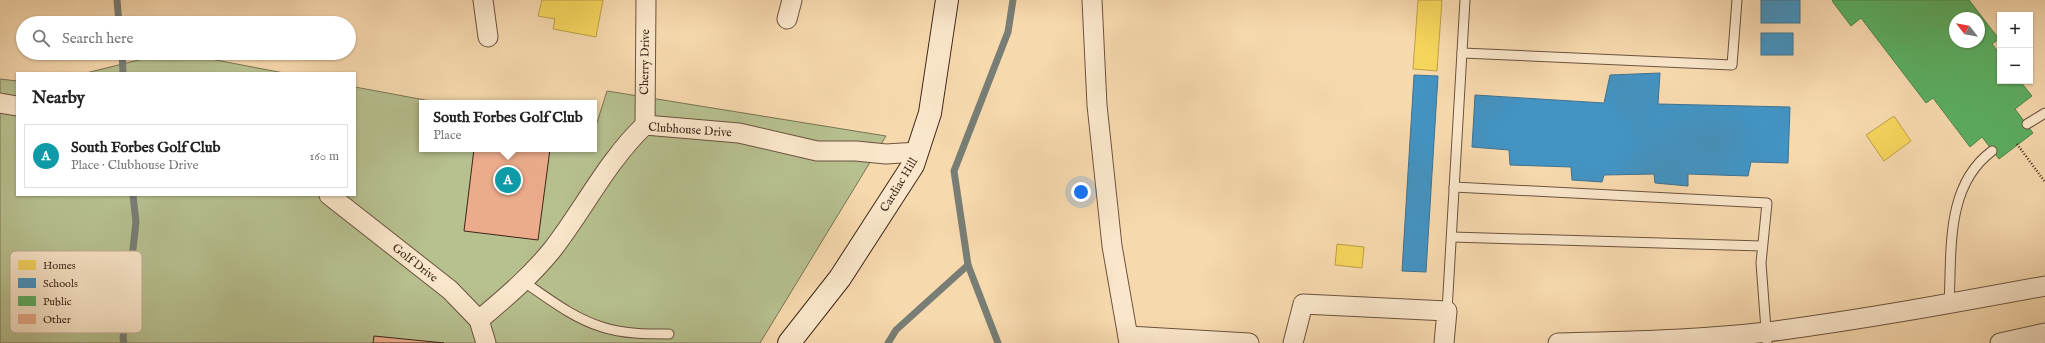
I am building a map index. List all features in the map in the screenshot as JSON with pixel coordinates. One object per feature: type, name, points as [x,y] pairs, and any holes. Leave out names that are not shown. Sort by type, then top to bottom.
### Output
[{"type":"main road","name":"Cardiac Hill","points":[[789,343],[840,278],[913,165],[930,113],[947,0]]},
{"type":"street","points":[[483,0],[488,37]]},
{"type":"street","name":"Cherry Drive","points":[[645,125],[646,0]]},
{"type":"street","points":[[787,19],[792,0]]},
{"type":"street","points":[[1092,0],[1097,104],[1112,246],[1128,339],[1249,343]]},
{"type":"street","points":[[0,103],[16,106]]},
{"type":"street","name":"Clubhouse Drive","points":[[479,320],[524,282],[553,249],[627,142],[645,125],[739,133],[817,151],[856,151],[886,154],[918,152]]},
{"type":"street","name":"Golf Drive","points":[[330,196],[450,290],[479,320],[486,343]]},
{"type":"street","points":[[1558,343],[1766,338],[2045,286]]},
{"type":"street","points":[[1293,343],[1303,304],[1447,311],[1444,343]]},
{"type":"street","points":[[2000,343],[2045,334]]},
{"type":"lane","points":[[1447,311],[1465,0]]},
{"type":"lane","points":[[1462,53],[1732,65],[1737,0]]},
{"type":"lane","points":[[2027,124],[2045,113]]},
{"type":"lane","points":[[1949,304],[1954,216],[1966,179],[1979,161],[1992,151]]},
{"type":"lane","points":[[1454,187],[1767,203],[1761,263],[1766,338]]},
{"type":"lane","points":[[1452,237],[1762,246]]},
{"type":"lane","points":[[524,282],[565,310],[602,327],[640,334],[669,334]]},
{"type":"path","points":[[2018,144],[2045,182]]},
{"type":"green space","points":[[139,60],[216,60],[279,72],[90,72]]},
{"type":"green space","points":[[0,79],[16,81],[16,196],[356,196],[356,87],[425,100],[419,100],[419,152],[597,152],[597,123],[607,91],[886,136],[760,343],[0,343]]},
{"type":"building: Homes","points":[[542,0],[603,0],[596,37],[553,29],[555,19],[538,16]]},
{"type":"building: Homes","points":[[1418,0],[1442,0],[1437,71],[1413,69]]},
{"type":"building: Homes","points":[[1894,116],[1911,141],[1884,161],[1866,135]]},
{"type":"building: Homes","points":[[1337,244],[1364,247],[1362,268],[1335,265]]},
{"type":"building: Schools","points":[[1761,0],[1800,0],[1800,23],[1761,23]]},
{"type":"building: Schools","points":[[1761,33],[1793,33],[1793,55],[1761,55]]},
{"type":"building: Schools","points":[[1660,73],[1658,104],[1790,107],[1788,163],[1751,162],[1748,176],[1688,174],[1688,186],[1655,183],[1654,174],[1604,175],[1602,182],[1572,180],[1571,167],[1510,165],[1509,150],[1472,147],[1475,95],[1604,103],[1610,75]]},
{"type":"building: Schools","points":[[1414,75],[1438,76],[1426,272],[1402,271]]},
{"type":"building: Public","points":[[1833,0],[1969,0],[1978,12],[1949,12],[1949,48],[1985,48],[1985,21],[1997,36],[1997,40],[1992,44],[1997,50],[1997,84],[2022,84],[2032,96],[2015,109],[2033,133],[1999,159],[1982,137],[1970,147],[1933,98],[1926,103],[1861,18],[1851,26],[1832,1]]},
{"type":"building: Other","points":[[474,152],[550,152],[538,240],[464,231]]},
{"type":"building: Other","points":[[374,336],[444,343],[373,343]]},
{"type":"waterway","points":[[117,0],[118,16]]},
{"type":"waterway","points":[[998,343],[968,265],[954,171],[1008,32],[1013,0]]},
{"type":"waterway","points":[[122,60],[123,72]]},
{"type":"waterway","points":[[133,196],[136,222],[133,251]]},
{"type":"waterway","points":[[888,343],[896,330],[968,265]]},
{"type":"waterway","points":[[124,333],[124,343]]},
{"type":"place","name":"South Forbes Golf Club","points":[[508,180]]}]
